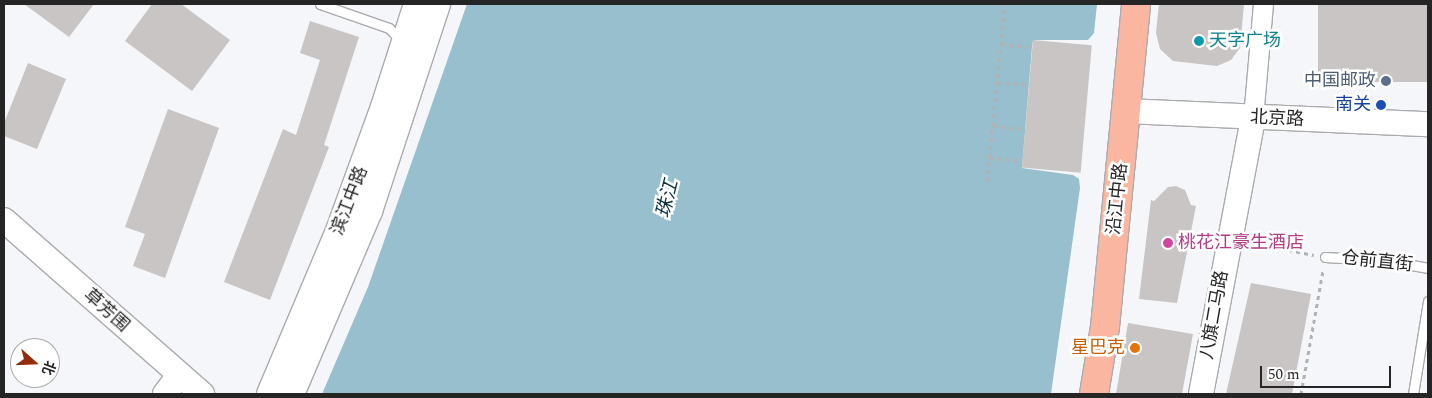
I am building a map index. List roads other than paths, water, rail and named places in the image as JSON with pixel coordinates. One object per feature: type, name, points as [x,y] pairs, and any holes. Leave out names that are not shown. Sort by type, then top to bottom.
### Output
[{"type":"main road","name":"滨江中路","points":[[270,394],[340,228],[417,4]]},
{"type":"main road","name":"滨江中路","points":[[291,394],[369,211],[438,4]]},
{"type":"main road","points":[[1122,4],[1117,62],[1126,111]]},
{"type":"main road","name":"沿江中路","points":[[1094,394],[1105,327],[1136,4]]},
{"type":"street","points":[[1252,118],[1263,4]]},
{"type":"street","name":"北京路","points":[[1126,111],[1252,118],[1428,124]]},
{"type":"street","name":"八旗二马路","points":[[1201,394],[1252,118]]},
{"type":"street","name":"草芳围","points":[[6,227],[172,385],[202,394]]},
{"type":"lane","points":[[320,4],[389,28],[404,44]]},
{"type":"lane","name":"仓前直街","points":[[1325,257],[1390,261],[1428,268]]},
{"type":"lane","points":[[1413,394],[1428,301]]},
{"type":"water","name":"珠江","points":[[467,4],[1097,4],[1094,33],[1088,40],[1033,40],[1032,47],[1022,168],[1073,175],[1079,179],[1080,188],[1051,394],[322,394],[368,287]]},
{"type":"place","name":"天字广场","points":[[1199,41]]},
{"type":"place","name":"中国邮政","points":[[1386,81]]},
{"type":"place","name":"南关","points":[[1381,105]]},
{"type":"place","name":"桃花江豪生酒店","points":[[1168,243]]},
{"type":"place","name":"星巴克","points":[[1135,348]]}]
